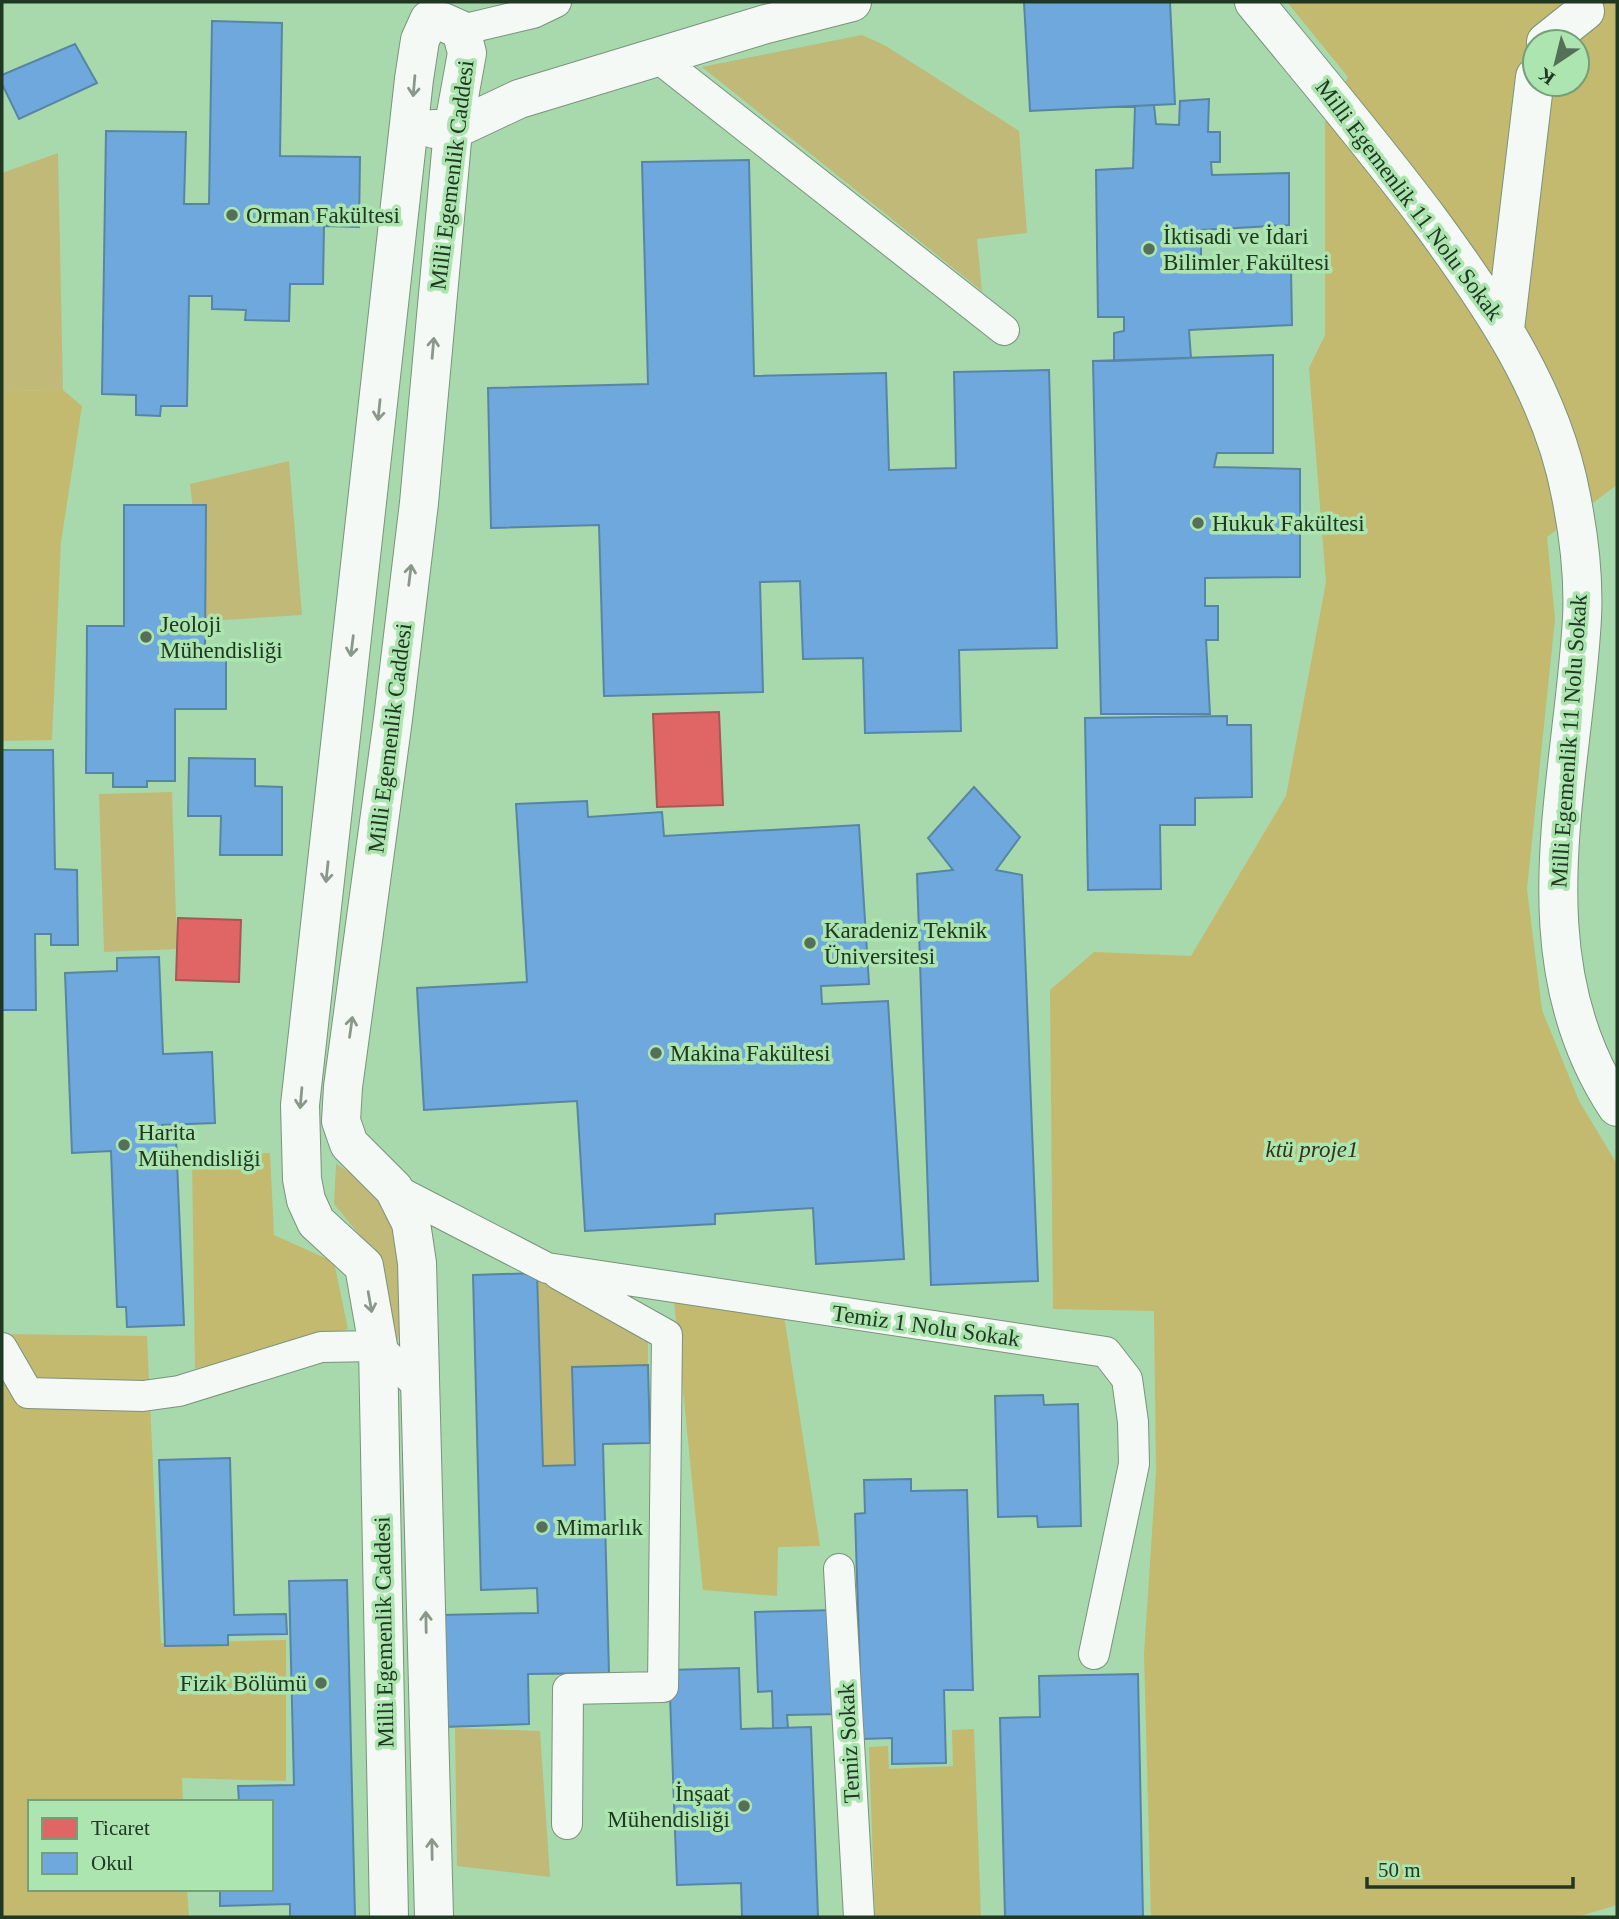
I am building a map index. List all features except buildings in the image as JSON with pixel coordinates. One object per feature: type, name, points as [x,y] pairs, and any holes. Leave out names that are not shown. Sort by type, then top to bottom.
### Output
[{"type":"street","points":[[461,30],[533,13],[556,2]]},
{"type":"street","points":[[411,127],[453,130],[519,99],[657,57],[771,13],[852,2]]},
{"type":"street","name":"Milli Egemenlik 11 Nolu Sokak","points":[[1254,2],[1388,166],[1505,328],[1545,410],[1571,493],[1580,554],[1582,617],[1558,833],[1557,919],[1581,1038],[1603,1085],[1617,1107]]},
{"type":"street","points":[[1567,28],[1582,18]]},
{"type":"street","name":"Milli Egemenlik Caddesi","points":[[389,1917],[378,1346],[364,1266],[316,1222],[306,1200],[300,1105],[420,40],[429,20],[443,22],[461,30],[467,53],[453,130],[419,503],[393,719],[342,1087],[341,1121],[349,1144],[394,1189],[411,1223],[418,1263],[434,1917]]},
{"type":"street","points":[[657,57],[1004,330]]},
{"type":"street","points":[[1505,328],[1533,98]]},
{"type":"street","points":[[1530,124],[1543,98]]},
{"type":"street","points":[[301,1154],[325,1146],[349,1144]]},
{"type":"street","name":"Temiz 1 Nolu Sokak","points":[[394,1189],[547,1268],[613,1276],[779,1306],[1106,1352],[1127,1379],[1134,1464],[1128,1503],[1094,1654]]},
{"type":"street","points":[[418,1263],[448,1217]]},
{"type":"street","points":[[547,1268],[667,1335],[663,1687],[568,1689],[567,1824]]},
{"type":"street","points":[[2,1348],[28,1394],[142,1396],[179,1391],[321,1347],[378,1346],[421,1389]]},
{"type":"street","name":"Temiz Sokak","points":[[839,1569],[859,1917]]},
{"type":"shaded area","name":"Karadeniz Teknik Üniversitesi","points":[[2,2],[1617,2],[1617,1917],[2,1917]]},
{"type":"shaded area","points":[[862,35],[886,46],[1019,131],[1027,233],[977,239],[982,291],[702,67]]},
{"type":"shaded area","points":[[58,153],[63,390],[2,391],[2,173]]},
{"type":"shaded area","points":[[289,461],[302,615],[206,621],[190,484]]},
{"type":"shaded area","points":[[172,792],[177,949],[104,952],[99,794]]},
{"type":"shaded area","points":[[336,1164],[390,1197],[402,1297],[402,1318],[394,1347],[377,1256],[334,1204]]},
{"type":"shaded area","points":[[537,1273],[648,1335],[648,1365],[572,1367],[575,1465],[543,1466]]},
{"type":"shaded area","points":[[455,1728],[540,1731],[550,1877],[457,1866]]},
{"type":"green space","name":"ktü proje1","points":[[1287,2],[1617,2],[1617,485],[1547,537],[1555,619],[1527,889],[1542,1010],[1579,1101],[1617,1164],[1617,1905],[1577,1917],[1151,1917],[1144,1654],[1156,1472],[1154,1311],[1053,1309],[1050,990],[1094,952],[1191,956],[1286,796],[1326,582],[1309,368],[1325,335],[1325,122],[1348,77]]},
{"type":"green space","points":[[63,390],[82,406],[61,542],[52,740],[2,741],[2,391]]},
{"type":"green space","points":[[270,1153],[274,1235],[334,1262],[348,1329],[195,1369],[192,1155]]},
{"type":"green space","points":[[674,1301],[784,1316],[820,1546],[778,1547],[777,1596],[703,1590]]},
{"type":"green space","points":[[2,1334],[147,1336],[161,1643],[286,1640],[286,1781],[182,1778],[183,1800],[28,1800],[28,1891],[187,1891],[189,1917],[2,1917]]},
{"type":"green space","points":[[974,1729],[981,1917],[875,1917],[869,1747],[888,1746],[889,1769],[953,1766],[952,1730]]},
{"type":"place","name":"Orman Fakültesi","points":[[232,215]]},
{"type":"place","name":"İktisadi ve İdari Bilimler Fakültesi","points":[[1149,249]]},
{"type":"place","name":"Hukuk Fakültesi","points":[[1198,523]]},
{"type":"place","name":"Jeoloji Mühendisliği","points":[[146,637]]},
{"type":"place","name":"Karadeniz Teknik Üniversitesi","points":[[810,943]]},
{"type":"place","name":"Makina Fakültesi","points":[[656,1053]]},
{"type":"place","name":"Harita Mühendisliği","points":[[124,1145]]},
{"type":"place","name":"Mimarlık","points":[[542,1527]]},
{"type":"place","name":"Fizik Bölümü","points":[[321,1683]]},
{"type":"place","name":"İnşaat Mühendisliği","points":[[744,1806]]}]
